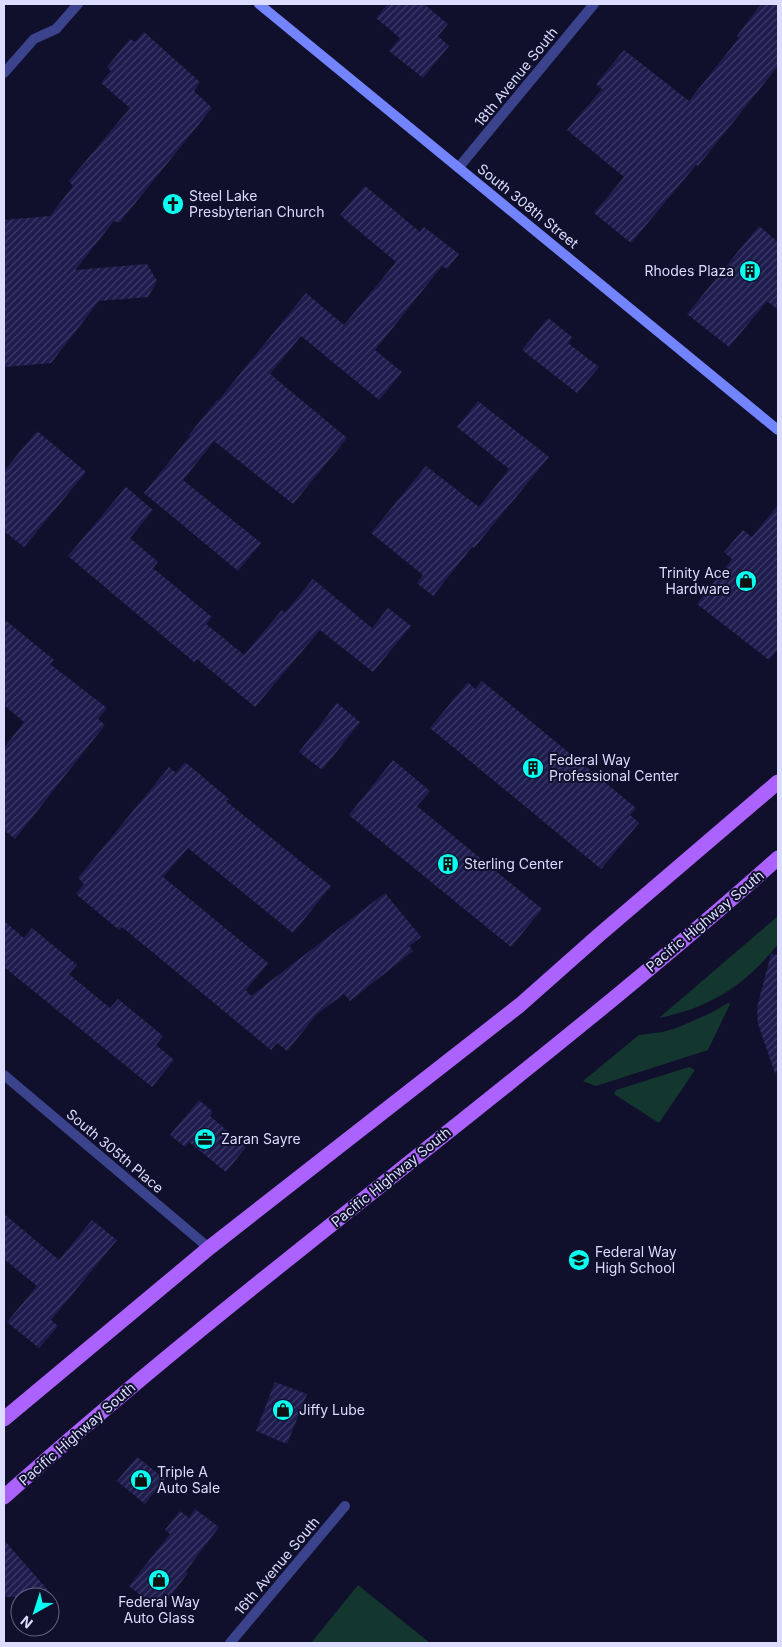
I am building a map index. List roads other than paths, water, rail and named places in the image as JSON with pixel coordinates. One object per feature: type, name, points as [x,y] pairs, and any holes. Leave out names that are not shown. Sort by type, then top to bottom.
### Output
[{"type":"main road","points":[[4,1419],[209,1248],[520,1005],[778,782]]},
{"type":"main road","name":"Pacific Highway South","points":[[4,1497],[47,1458],[190,1338],[590,1018],[725,906],[778,858]]},
{"type":"street","points":[[4,73],[34,39],[56,30],[78,4]]},
{"type":"street","name":"South 308th Street","points":[[259,4],[778,430]]},
{"type":"street","name":"18th Avenue South","points":[[459,167],[594,4]]},
{"type":"street","name":"South 305th Place","points":[[4,1075],[209,1248]]},
{"type":"street","name":"16th Avenue South","points":[[230,1643],[345,1506]]},
{"type":"place","name":"Steel Lake Presbyterian Church","points":[[173,204]]},
{"type":"place","name":"Rhodes Plaza","points":[[750,271]]},
{"type":"place","name":"Trinity Ace Hardware","points":[[746,581]]},
{"type":"place","name":"Federal Way Professional Center","points":[[533,768]]},
{"type":"place","name":"Sterling Center","points":[[448,864]]},
{"type":"place","name":"Zaran Sayre","points":[[205,1139]]},
{"type":"place","name":"Federal Way High School","points":[[579,1260]]},
{"type":"place","name":"Jiffy Lube","points":[[283,1410]]},
{"type":"place","name":"Triple A Auto Sale","points":[[141,1480]]},
{"type":"place","name":"Federal Way Auto Glass","points":[[159,1580]]}]
